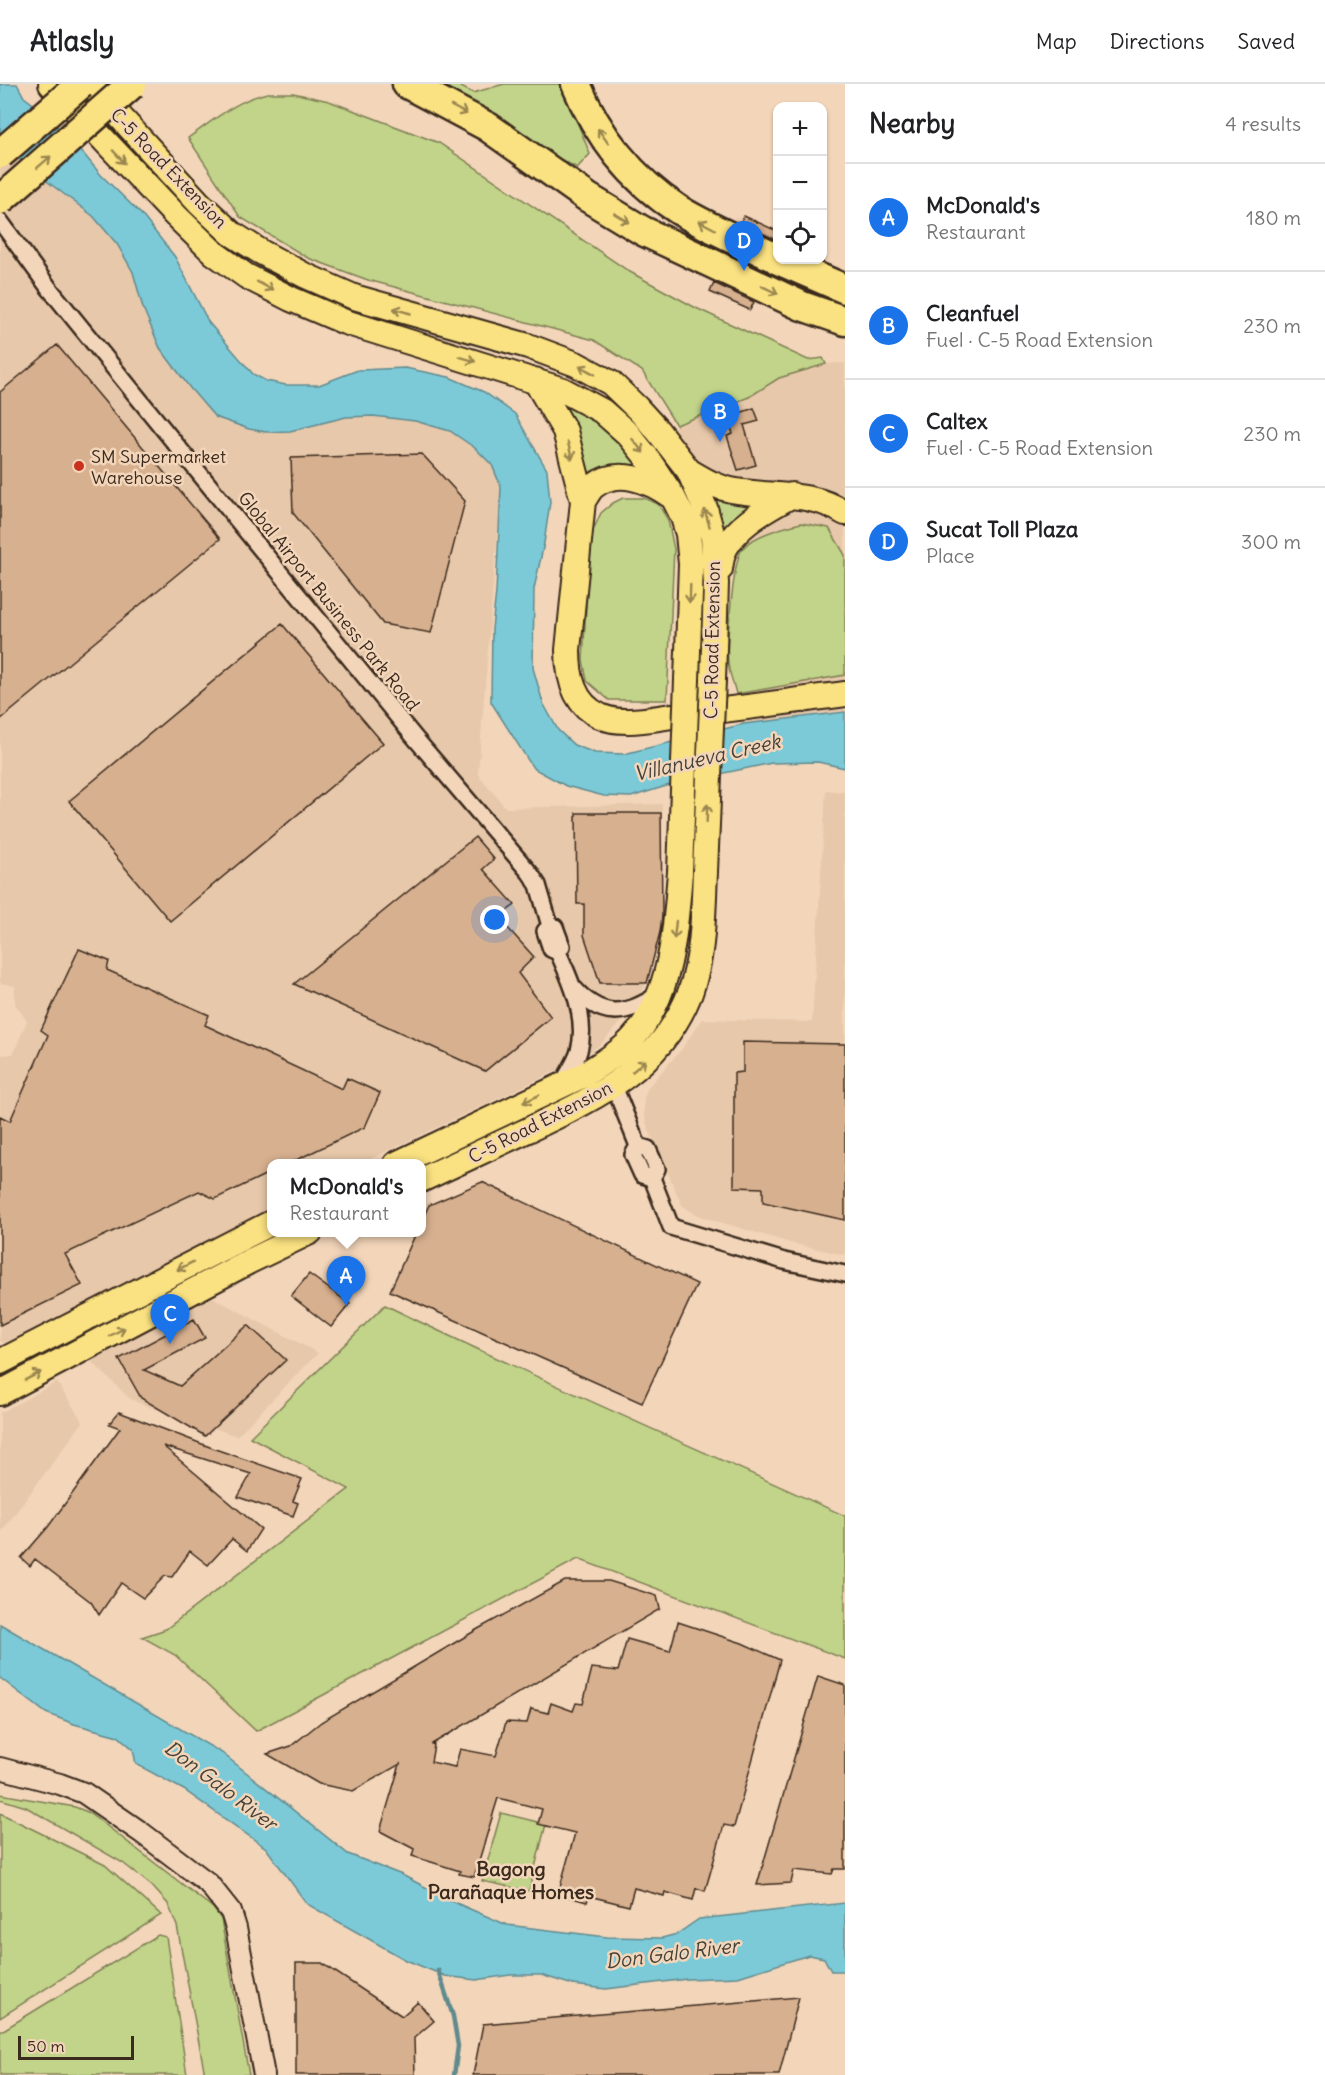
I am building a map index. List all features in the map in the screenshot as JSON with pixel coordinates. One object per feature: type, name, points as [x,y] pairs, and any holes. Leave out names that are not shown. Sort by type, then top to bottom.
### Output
[{"type":"highway","points":[[0,154],[81,84]]},
{"type":"highway","points":[[0,200],[132,84]]},
{"type":"highway","points":[[407,84],[488,127],[587,197],[643,231],[801,306],[845,321]]},
{"type":"highway","points":[[576,84],[597,127],[611,147],[656,194],[679,210],[720,232],[773,257]]},
{"type":"highway","points":[[789,264],[845,289]]},
{"type":"main road","name":"C-5 Road Extension","points":[[51,84],[176,216],[214,253],[246,276],[291,299],[345,322],[535,380],[563,390],[602,411],[628,434],[645,455],[673,497],[686,525],[691,564],[680,872],[671,959],[657,995],[638,1032],[606,1061],[582,1076],[406,1159]]},
{"type":"main road","name":"C-5 Road Extension","points":[[90,84],[199,203],[231,233],[304,275],[354,297],[528,346],[576,364],[611,383],[658,431],[688,471],[705,508],[713,537],[717,583],[702,938],[698,965],[690,993],[676,1021],[658,1047],[641,1065],[614,1086],[588,1101],[426,1178]]},
{"type":"main road","points":[[535,380],[565,431],[583,501],[568,668],[576,695],[590,710],[606,718],[634,720],[845,694]]},
{"type":"main road","points":[[688,471],[715,486],[758,494],[792,495],[832,504],[845,513]]},
{"type":"main road","points":[[583,501],[594,486],[614,478],[625,477],[654,484],[673,497]]},
{"type":"main road","points":[[717,583],[724,549],[731,539],[752,520],[792,495]]},
{"type":"main road","points":[[0,1362],[267,1225]]},
{"type":"main road","points":[[0,1393],[248,1262],[301,1237]]},
{"type":"main road","points":[[237,1239],[248,1262]]},
{"type":"street","name":"Global Airport Business Park Road","points":[[0,221],[49,288],[280,574],[538,885],[550,926],[555,927],[562,946],[558,952],[572,985],[579,1012],[581,1041],[574,1064],[561,1085]]},
{"type":"street","name":"Global Airport Business Park Road","points":[[572,985],[592,1003],[604,1009],[616,1011],[628,1011],[657,995]]},
{"type":"street","points":[[614,1086],[638,1146],[633,1155],[636,1163],[642,1175],[652,1178],[671,1227],[784,1261],[845,1274]]},
{"type":"street","points":[[0,1768],[84,1793],[208,1883],[221,1898],[231,1912],[236,1928],[264,2075]]},
{"type":"shaded area","points":[[0,141],[28,167],[93,216],[117,244],[133,272],[143,308],[290,431],[346,417],[373,416],[415,421],[450,431],[475,448],[492,465],[501,487],[478,774],[506,808],[662,804],[662,924],[647,983],[631,1010],[602,1043],[581,1059],[370,1159],[267,1159],[267,1210],[233,1226],[12,1347],[0,1341],[0,1055],[13,1054],[27,1021],[15,1004],[15,986],[0,983]]},
{"type":"shaded area","points":[[845,363],[845,712],[744,724],[742,568],[727,504],[673,428],[749,397],[779,378],[826,364]]},
{"type":"shaded area","points":[[826,790],[845,792],[845,1255],[790,1243],[692,1212],[682,1205],[644,1115],[644,1098],[648,1087],[681,1050],[702,1019],[812,1022]]},
{"type":"shaded area","points":[[212,1297],[318,1353],[237,1436],[129,1398],[88,1358]]},
{"type":"shaded area","points":[[57,1382],[83,1422],[0,1534],[0,1413]]},
{"type":"green space","points":[[422,84],[455,84],[473,93],[504,84],[562,84],[590,154],[577,168]]},
{"type":"green space","points":[[267,93],[293,93],[329,101],[439,143],[630,272],[696,308],[808,360],[823,358],[826,364],[779,378],[749,397],[676,425],[642,371],[594,340],[368,280],[308,258],[240,217],[188,138],[235,106]]},
{"type":"green space","points":[[560,399],[599,424],[639,462],[637,466],[626,466],[586,483]]},
{"type":"green space","points":[[623,498],[644,498],[658,504],[668,520],[674,549],[667,700],[609,700],[587,681],[583,660],[590,537],[601,513]]},
{"type":"green space","points":[[714,498],[760,503],[724,532]]},
{"type":"green space","points":[[801,523],[829,528],[845,555],[845,675],[736,694],[729,667],[729,623],[736,569],[742,549],[770,532]]},
{"type":"green space","points":[[385,1305],[557,1386],[845,1516],[845,1659],[578,1559],[256,1731],[175,1655],[142,1637],[166,1629],[349,1489],[250,1437]]},
{"type":"green space","points":[[0,1794],[75,1807],[90,1813],[213,1908],[221,1919],[249,2075],[205,2075],[177,1926],[168,1904],[152,1886],[123,1863],[26,1807],[0,1799]]},
{"type":"green space","points":[[0,1813],[105,1865],[161,1915],[0,2018]]},
{"type":"green space","points":[[501,1813],[546,1824],[529,1891],[482,1881]]},
{"type":"green space","points":[[158,1935],[166,1937],[187,2075],[0,2075],[0,2032]]},
{"type":"water","name":"Villanueva Creek","points":[[0,84],[17,84],[24,97],[40,109],[141,214],[175,257],[209,323],[253,374],[266,381],[286,385],[319,385],[358,370],[405,368],[449,377],[484,392],[515,414],[547,470],[550,502],[534,589],[533,668],[543,703],[558,730],[574,745],[595,753],[624,754],[744,724],[845,712],[845,768],[818,762],[772,763],[676,783],[631,797],[604,796],[566,786],[533,768],[491,702],[492,629],[501,487],[492,465],[475,448],[450,431],[415,421],[373,416],[346,417],[290,431],[266,432],[249,429],[215,417],[160,348],[143,308],[133,272],[117,244],[93,216],[28,167],[0,141]]},
{"type":"water","points":[[0,1624],[222,1753],[348,1854],[402,1875],[456,1903],[507,1925],[607,1937],[662,1938],[677,1934],[699,1919],[845,1903],[845,1971],[831,1971],[824,1958],[809,1955],[738,1977],[687,1979],[606,1989],[573,1985],[541,1975],[510,1975],[476,1980],[445,1976],[406,1960],[307,1904],[266,1848],[184,1790],[136,1764],[133,1749],[118,1736],[74,1724],[46,1713],[0,1678]]},
{"type":"building","points":[[744,216],[773,229],[773,238],[740,223]]},
{"type":"building","points":[[714,283],[754,302],[750,310],[710,292]]},
{"type":"building","name":"SM Supermarket Warehouse","points":[[57,345],[220,539],[0,720],[0,392]]},
{"type":"building","points":[[754,408],[759,421],[744,425],[756,465],[738,470],[727,436],[733,434],[728,417]]},
{"type":"building","points":[[422,454],[465,501],[431,633],[383,624],[293,513],[291,458]]},
{"type":"building","points":[[282,624],[383,743],[170,921],[69,801]]},
{"type":"building","points":[[576,813],[661,813],[662,916],[647,983],[600,983],[584,935],[584,904],[577,904]]},
{"type":"building","points":[[475,837],[494,859],[483,869],[515,905],[498,917],[534,957],[518,973],[551,1017],[485,1071],[294,984]]},
{"type":"building","points":[[79,949],[109,961],[107,970],[209,1015],[205,1025],[342,1089],[347,1078],[380,1093],[365,1127],[298,1159],[267,1159],[267,1174],[215,1199],[199,1191],[65,1254],[82,1285],[0,1325],[0,1116],[10,1121],[48,1035],[41,1030]]},
{"type":"building","points":[[743,1042],[845,1044],[845,1220],[763,1202],[763,1188],[734,1187],[734,1073],[743,1072]]},
{"type":"building","points":[[482,1182],[697,1284],[642,1403],[390,1291],[414,1237],[426,1237],[426,1211],[429,1205]]},
{"type":"building","points":[[309,1274],[350,1304],[331,1327],[291,1296]]},
{"type":"building","points":[[194,1319],[205,1338],[144,1370],[180,1386],[248,1325],[286,1360],[205,1436],[141,1398],[119,1359]]},
{"type":"building","points":[[119,1412],[302,1479],[293,1501],[298,1503],[293,1516],[238,1497],[251,1474],[163,1446],[261,1529],[247,1551],[232,1539],[208,1565],[190,1551],[172,1577],[165,1576],[143,1598],[121,1583],[99,1615],[91,1602],[35,1559],[30,1566],[21,1558],[48,1527],[120,1428],[109,1424]]},
{"type":"building","points":[[565,1581],[609,1581],[657,1596],[660,1609],[432,1744],[434,1745],[431,1762],[455,1767],[460,1749],[496,1756],[506,1722],[527,1723],[531,1709],[548,1713],[551,1703],[573,1711],[576,1703],[583,1704],[592,1668],[618,1671],[627,1639],[670,1651],[678,1622],[742,1643],[780,1660],[734,1827],[724,1825],[705,1891],[696,1888],[693,1900],[665,1892],[664,1896],[634,1888],[629,1906],[589,1896],[587,1902],[558,1894],[575,1833],[538,1824],[542,1809],[498,1798],[474,1877],[459,1874],[460,1871],[412,1856],[414,1849],[380,1831],[400,1764],[353,1791],[319,1784],[267,1754],[291,1746],[321,1722],[478,1629]]},
{"type":"building","points":[[818,1676],[845,1685],[845,1869],[834,1869],[832,1874],[794,1870],[791,1883],[757,1885]]},
{"type":"building","points":[[296,1963],[322,1963],[402,2016],[418,2002],[434,2021],[414,2038],[415,2075],[296,2075]]},
{"type":"building","points":[[799,1997],[779,2075],[473,2075],[483,2024]]},
{"type":"waterway","name":"Don Galo River","points":[[438,1970],[453,2016],[458,2046],[454,2075]]},
{"type":"place","name":"Sucat Toll Plaza","points":[[744,271]]},
{"type":"place","name":"Cleanfuel","points":[[720,442]]},
{"type":"place","name":"SM Supermarket Warehouse","points":[[79,466]]},
{"type":"place","name":"McDonald's","points":[[346,1306]]},
{"type":"place","name":"Caltex","points":[[170,1344]]},
{"type":"district","name":"Bagong Parañaque Homes","points":[[511,1880]]}]
